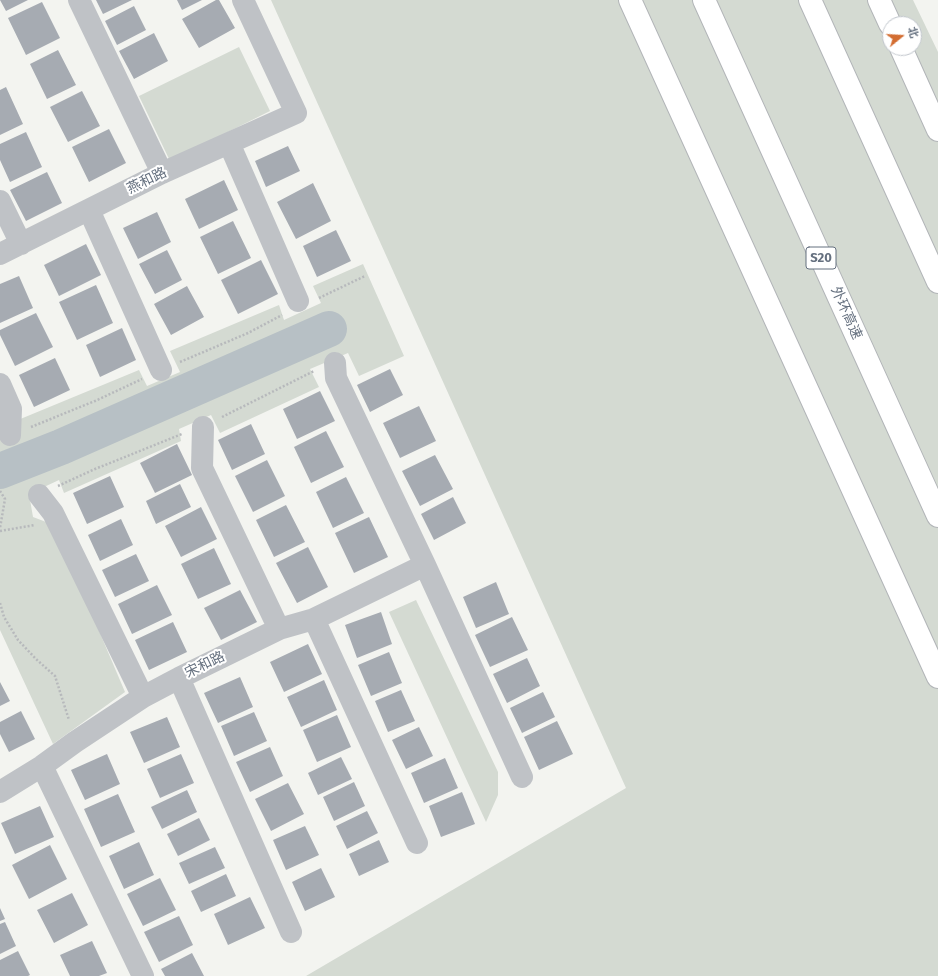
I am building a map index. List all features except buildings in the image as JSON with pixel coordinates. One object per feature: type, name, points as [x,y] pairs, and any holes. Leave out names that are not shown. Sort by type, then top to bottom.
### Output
[{"type":"highway","points":[[630,0],[938,677]]},
{"type":"highway","name":"外环高速","points":[[704,0],[938,516]]},
{"type":"highway","points":[[810,0],[938,282]]},
{"type":"highway","points":[[879,0],[886,16]]},
{"type":"highway","points":[[905,56],[938,130]]},
{"type":"street","points":[[79,0],[162,173]]},
{"type":"street","name":"燕和路","points":[[0,254],[162,173],[296,113],[244,0]]},
{"type":"street","points":[[229,143],[298,301]]},
{"type":"street","points":[[0,201],[21,244]]},
{"type":"street","points":[[89,210],[160,370]]},
{"type":"street","points":[[335,363],[336,378],[425,565],[522,777]]},
{"type":"street","points":[[0,384],[11,409],[10,435]]},
{"type":"street","points":[[202,426],[202,468],[279,629]]},
{"type":"street","points":[[39,495],[53,513],[143,696]]},
{"type":"street","name":"宋和路","points":[[0,792],[42,766],[143,696],[279,629],[314,619],[425,565]]},
{"type":"street","points":[[314,619],[417,844]]},
{"type":"street","points":[[179,678],[291,932]]},
{"type":"street","points":[[42,766],[143,976]]},
{"type":"path","points":[[10,435],[95,401],[160,370],[248,333],[289,312],[298,301],[318,298],[365,276]]},
{"type":"path","points":[[0,491],[5,499],[0,530],[37,525],[53,513]]},
{"type":"path","points":[[0,604],[4,617],[18,640],[55,676],[75,742]]},
{"type":"shaded area","points":[[271,0],[913,0],[921,16],[882,16],[882,56],[922,56],[922,19],[938,52],[938,976],[306,976],[626,788]]},
{"type":"shaded area","points":[[239,47],[270,111],[170,161],[139,96]]},
{"type":"shaded area","points":[[363,264],[404,356],[359,376],[348,353],[310,369],[319,387],[220,433],[211,415],[179,429],[181,441],[64,493],[59,480],[29,494],[33,517],[54,525],[125,692],[53,744],[0,630],[0,427],[139,370],[147,386],[180,372],[170,351],[279,305],[284,320],[321,303],[313,286]]},
{"type":"shaded area","points":[[416,600],[498,772],[498,795],[486,822],[389,612]]},
{"type":"waterway","points":[[0,471],[61,447],[329,329]]}]
